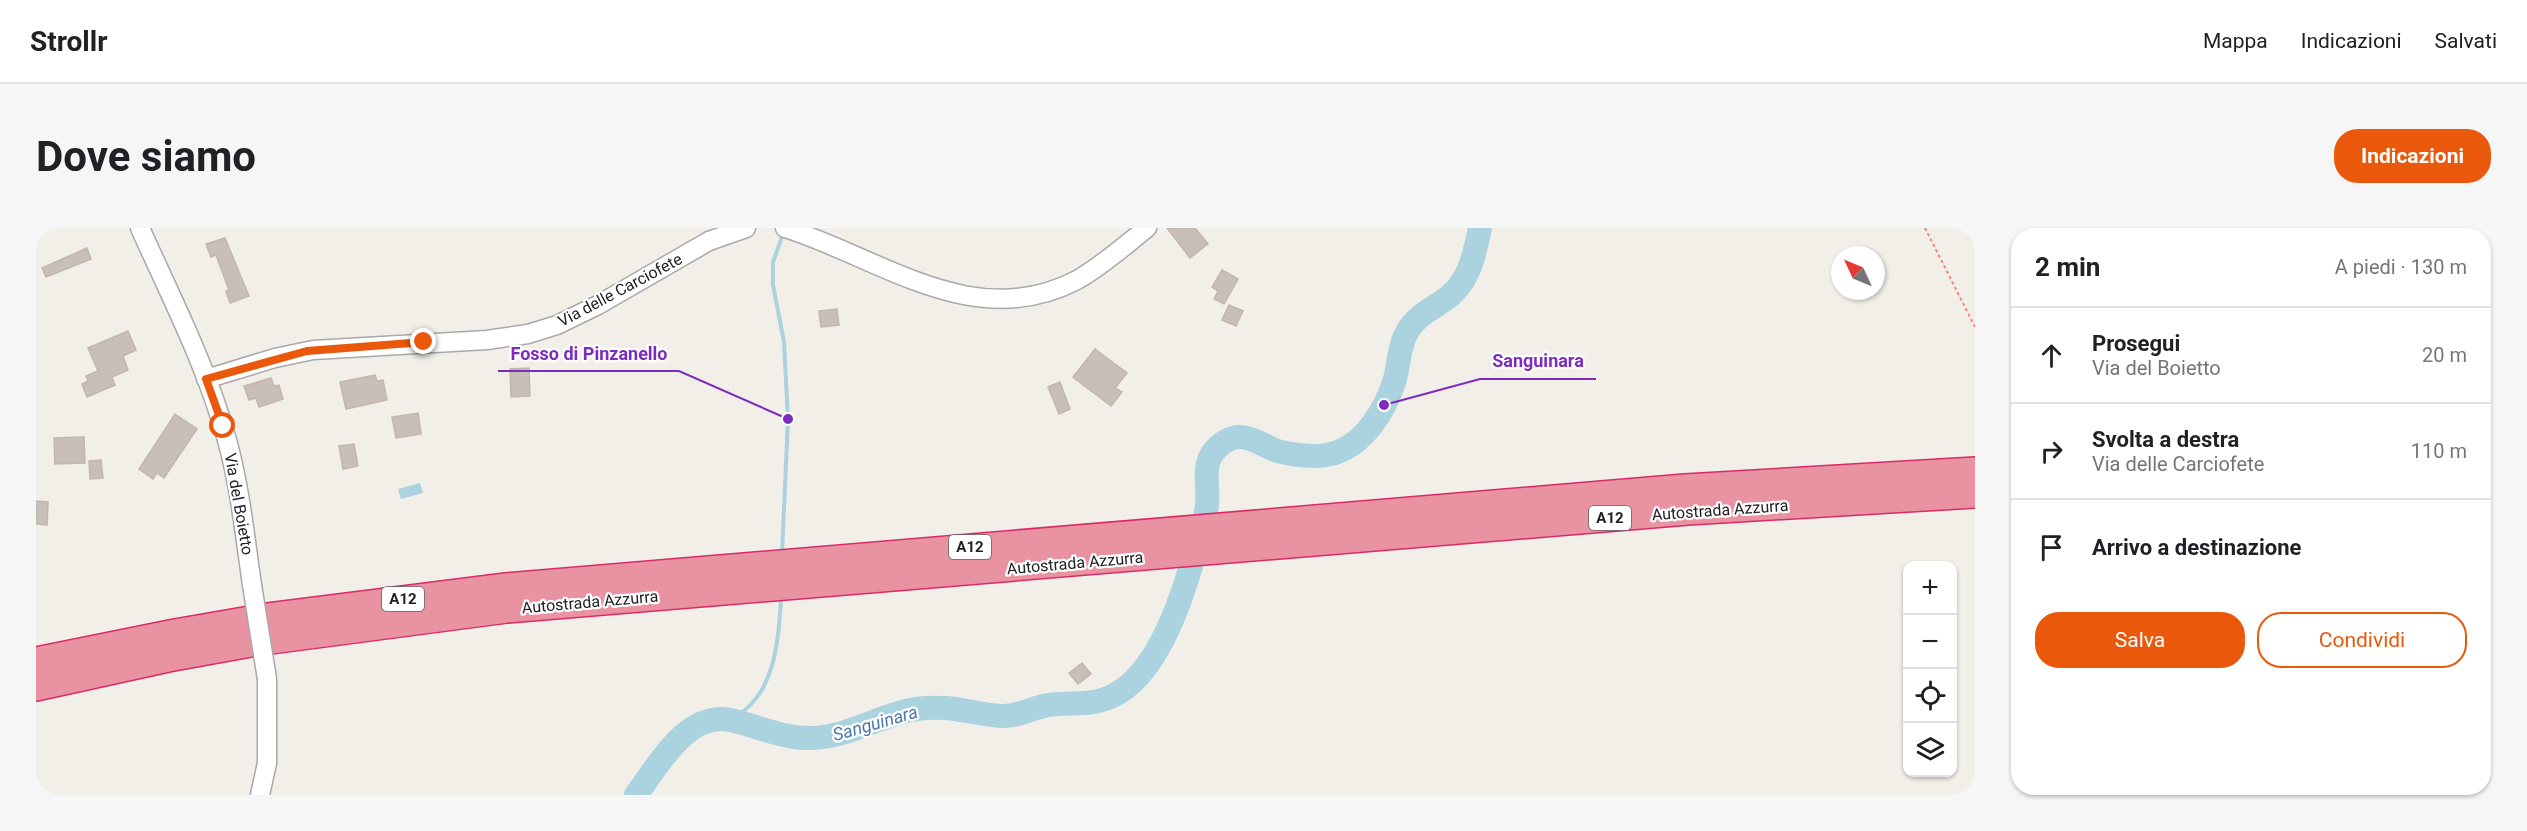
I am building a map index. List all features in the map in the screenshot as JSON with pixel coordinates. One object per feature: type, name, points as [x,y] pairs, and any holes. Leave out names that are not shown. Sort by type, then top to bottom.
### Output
[{"type":"highway","name":"Autostrada Azzurra","points":[[1249,536],[1685,489],[1975,471]]},
{"type":"highway","name":"Autostrada Azzurra","points":[[36,687],[168,658],[317,633],[782,575],[1249,536],[1975,494]]},
{"type":"highway","name":"Autostrada Azzurra","points":[[36,661],[195,630],[370,603],[506,587],[782,575]]},
{"type":"street","name":"Via del Boietto","points":[[140,228],[206,379],[231,458],[267,679],[267,763],[260,795]]},
{"type":"street","name":"Via delle Carciofete","points":[[206,379],[275,358],[313,350],[486,340],[538,331],[610,299],[709,241],[746,228]]},
{"type":"street","points":[[785,228],[892,273],[968,297],[991,299],[1031,295],[1076,280],[1101,264],[1147,228]]},
{"type":"path","points":[[1926,228],[1975,327]]},
{"type":"water","points":[[420,483],[423,493],[401,499],[398,489]]},
{"type":"building","points":[[1167,228],[1195,228],[1208,244],[1190,258]]},
{"type":"building","points":[[225,238],[249,296],[230,303],[226,291],[229,290],[216,255],[211,257],[206,244]]},
{"type":"building","points":[[87,248],[91,259],[46,277],[42,268]]},
{"type":"building","points":[[1222,270],[1238,279],[1224,304],[1214,299],[1218,291],[1212,287]]},
{"type":"building","points":[[1229,305],[1243,311],[1236,326],[1222,320]]},
{"type":"building","points":[[837,309],[839,325],[821,327],[819,311]]},
{"type":"building","points":[[128,331],[136,350],[123,356],[128,370],[112,377],[115,385],[87,397],[82,384],[88,381],[86,376],[98,371],[88,348]]},
{"type":"building","points":[[1095,349],[1127,373],[1115,388],[1122,392],[1111,406],[1073,377]]},
{"type":"building","points":[[529,368],[530,396],[511,397],[510,369]]},
{"type":"building","points":[[375,375],[377,381],[383,380],[387,400],[346,409],[340,382]]},
{"type":"building","points":[[271,378],[274,386],[279,385],[283,399],[259,407],[256,398],[249,400],[244,386]]},
{"type":"building","points":[[1060,382],[1070,409],[1059,414],[1048,387]]},
{"type":"building","points":[[418,413],[421,434],[396,438],[392,417]]},
{"type":"building","points":[[175,414],[197,429],[164,478],[157,473],[153,479],[139,469]]},
{"type":"building","points":[[84,437],[85,463],[55,464],[54,438]]},
{"type":"building","points":[[354,444],[358,466],[343,469],[339,446]]},
{"type":"building","points":[[101,460],[103,478],[90,479],[89,461]]},
{"type":"building","points":[[36,501],[48,502],[47,525],[36,524]]},
{"type":"building","points":[[1082,663],[1091,674],[1078,684],[1069,673]]},
{"type":"waterway","name":"Sanguinara","points":[[636,795],[664,757],[687,732],[714,719],[730,720],[802,738],[813,738],[839,734],[917,709],[950,708],[1007,716],[1048,705],[1100,701],[1118,693],[1136,679],[1151,660],[1176,612],[1206,512],[1208,465],[1216,448],[1226,441],[1239,437],[1277,451],[1318,456],[1343,450],[1354,443],[1372,425],[1386,402],[1395,379],[1402,343],[1410,327],[1423,314],[1452,294],[1465,278],[1473,259],[1480,228]]},
{"type":"waterway","points":[[782,554],[788,419],[784,342],[773,285],[773,262],[783,234]]},
{"type":"waterway","points":[[729,720],[756,698],[772,667],[781,597]]},
{"type":"place","name":"Sanguinara","points":[[1384,405]]},
{"type":"place","name":"Fosso di Pinzanello","points":[[788,419]]},
{"type":"route","points":[[223,426],[206,379],[275,358],[307,351],[424,342]]}]
